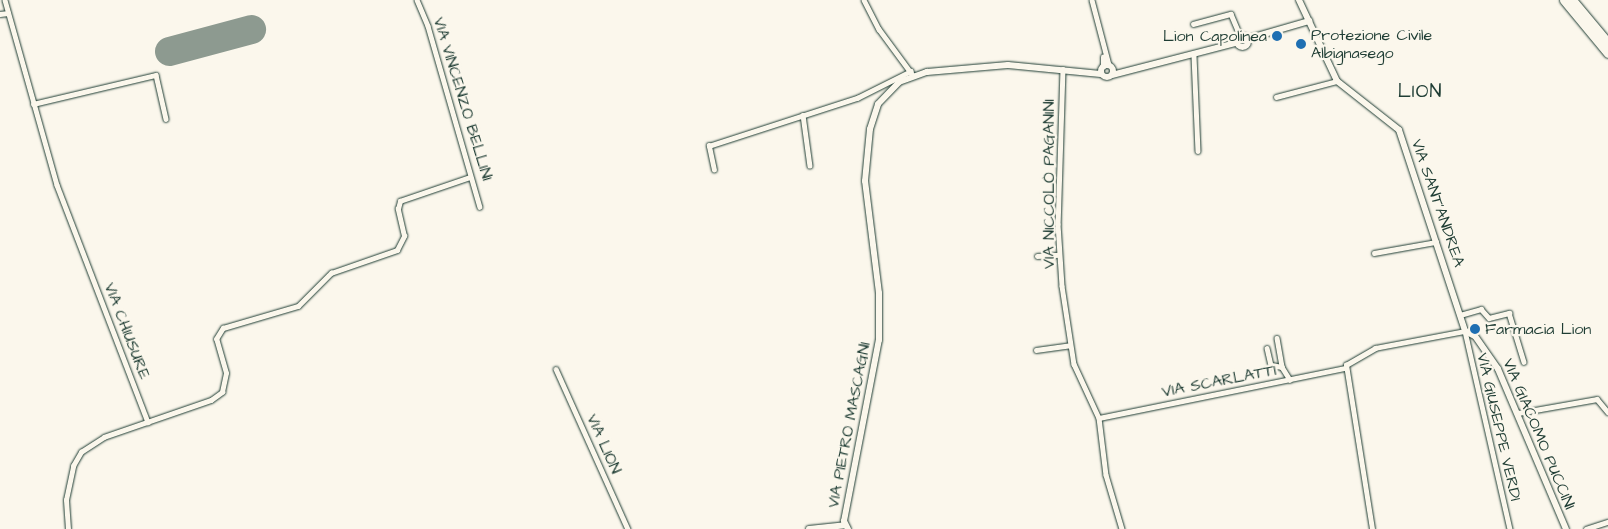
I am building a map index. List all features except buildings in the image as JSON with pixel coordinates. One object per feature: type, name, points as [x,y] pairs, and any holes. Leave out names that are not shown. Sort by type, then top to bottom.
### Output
[{"type":"highway","points":[[1564,0],[1608,53]]},
{"type":"highway","points":[[1572,0],[1608,43]]},
{"type":"street","name":"VIA CHIUSURE","points":[[5,0],[57,185],[148,422]]},
{"type":"street","name":"VIA VINCENZO BELLINI","points":[[417,0],[465,145],[470,177],[480,207]]},
{"type":"street","points":[[864,0],[879,29],[912,73]]},
{"type":"street","points":[[1092,0],[1106,69],[1121,72],[1194,56],[1236,43],[1244,46],[1247,39]]},
{"type":"street","name":"VIA SANT'ANDREA","points":[[1299,0],[1337,82],[1399,130],[1465,331]]},
{"type":"street","points":[[0,14],[8,12]]},
{"type":"street","points":[[1193,24],[1231,14],[1240,36],[1247,39],[1309,21]]},
{"type":"street","points":[[1236,43],[1240,36]]},
{"type":"street","points":[[1194,56],[1198,151]]},
{"type":"street","name":"VIA PIETRO MASCAGNI","points":[[714,170],[709,146],[857,98],[912,73],[997,66],[1093,71],[1106,69]]},
{"type":"street","name":"VIA NICCOLÒ PAGANINI","points":[[1063,69],[1059,255],[1070,345],[1076,371],[1099,418],[1106,475],[1122,529]]},
{"type":"street","points":[[33,104],[156,75],[166,119]]},
{"type":"street","name":"VIA PIETRO MASCAGNI","points":[[846,527],[879,340],[879,293],[866,200],[870,129],[878,104],[898,80]]},
{"type":"street","points":[[1276,97],[1337,82]]},
{"type":"street","points":[[803,115],[810,166]]},
{"type":"street","points":[[68,529],[65,508],[78,457],[95,442],[220,395],[226,373],[216,339],[223,328],[298,306],[330,273],[398,250],[404,236],[398,209],[400,201],[470,177]]},
{"type":"street","points":[[1374,253],[1436,242]]},
{"type":"street","points":[[1037,256],[1059,255]]},
{"type":"street","points":[[1460,315],[1481,309],[1489,318],[1509,314],[1524,362]]},
{"type":"street","points":[[1372,529],[1359,426],[1345,368],[1349,360],[1376,348],[1465,331]]},
{"type":"street","name":"VIA GIACOMO PUCCINI","points":[[1465,331],[1491,358],[1518,413],[1566,529]]},
{"type":"street","name":"VIA GIUSEPPE VERDI","points":[[1465,331],[1510,529]]},
{"type":"street","points":[[1277,338],[1282,367],[1290,380]]},
{"type":"street","points":[[1036,350],[1070,345]]},
{"type":"street","points":[[1267,348],[1271,365],[1282,367]]},
{"type":"street","name":"VIA SCARLATTI","points":[[1099,418],[1345,368]]},
{"type":"street","name":"VIA LION","points":[[556,369],[628,529]]},
{"type":"street","points":[[1518,413],[1597,399],[1608,412]]},
{"type":"street","points":[[1586,529],[1608,522]]},
{"type":"street","points":[[808,529],[846,527]]},
{"type":"runway","points":[[169,51],[251,29]]},
{"type":"place","name":"Lion Capolinea","points":[[1277,36]]},
{"type":"place","name":"Protezione Civile Albignasego","points":[[1301,44]]},
{"type":"place","name":"Farmacia Lion","points":[[1475,329]]},
{"type":"district","name":"LION","points":[[1420,92]]}]
